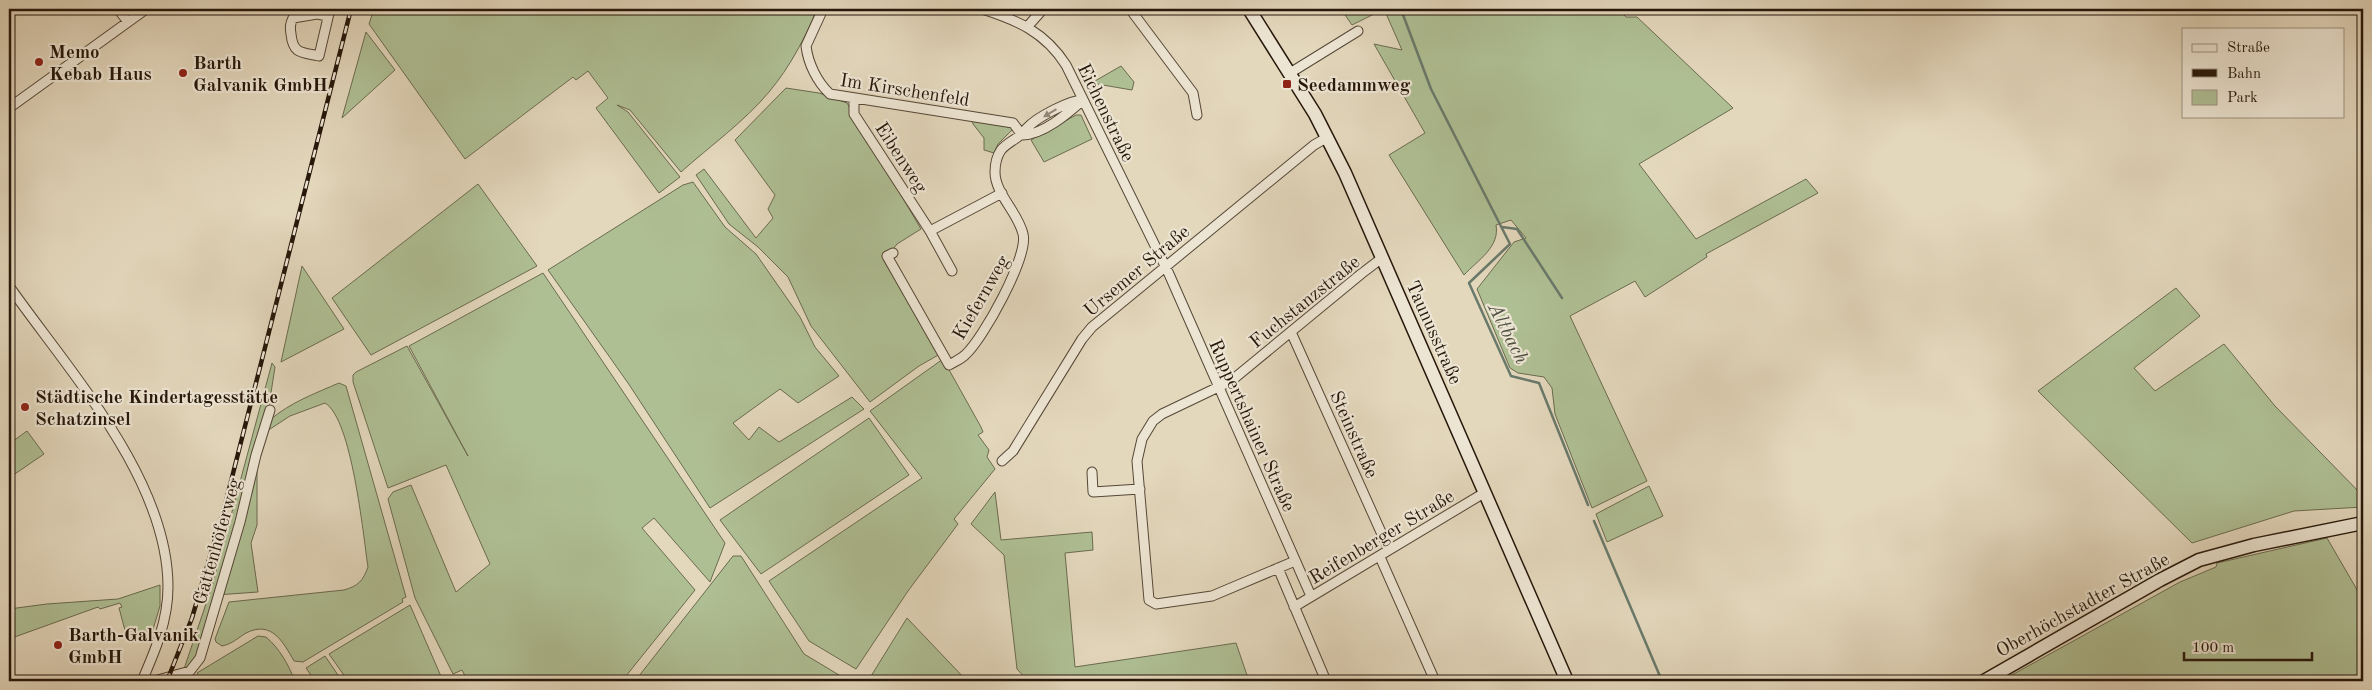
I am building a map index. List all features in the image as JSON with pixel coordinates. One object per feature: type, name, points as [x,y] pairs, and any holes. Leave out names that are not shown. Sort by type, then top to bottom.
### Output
[{"type":"street","points":[[118,9],[128,22]]},
{"type":"street","points":[[9,108],[146,9]]},
{"type":"street","name":"Im Kirschenfeld","points":[[823,9],[806,46],[807,56],[825,89],[830,94],[1014,123],[1022,135]]},
{"type":"street","name":"Eichenstraße","points":[[982,9],[1028,26],[1041,35],[1059,55],[1165,267]]},
{"type":"street","points":[[1028,26],[1043,9]]},
{"type":"street","points":[[1130,9],[1193,93],[1197,115]]},
{"type":"street","name":"Taunusstraße","points":[[1249,9],[1328,137],[1567,681]]},
{"type":"street","points":[[329,12],[319,56],[298,52],[292,46],[290,25],[293,18],[329,12]]},
{"type":"street","points":[[1290,73],[1358,31]]},
{"type":"street","name":"Eibenweg","points":[[854,98],[854,114],[930,231],[952,271]]},
{"type":"street","name":"Kiefernweg","points":[[893,253],[887,256],[949,366],[965,355],[986,325],[1008,285],[1024,250],[1025,241],[1021,226],[1002,193],[995,174],[998,156],[1007,144],[1022,135],[1032,135],[1072,110],[1083,100]]},
{"type":"street","name":"Ursemer Straße","points":[[1002,461],[1013,451],[1086,333],[1314,145],[1328,137]]},
{"type":"street","points":[[930,231],[1002,193]]},
{"type":"street","name":"Fuchstanzstraße","points":[[1295,561],[1212,596],[1156,604],[1149,600],[1138,451],[1142,439],[1153,421],[1162,414],[1231,382],[1382,258]]},
{"type":"street","name":"Ruppertshainer Straße","points":[[1165,267],[1311,596]]},
{"type":"street","points":[[9,286],[121,443],[158,527],[164,553],[168,588],[162,632],[142,681]]},
{"type":"street","name":"Steinstraße","points":[[1291,332],[1389,550]]},
{"type":"street","name":"Gattenhöferweg","points":[[154,681],[190,671],[200,658],[240,522],[256,455],[270,410]]},
{"type":"street","points":[[1092,472],[1093,492],[1140,489]]},
{"type":"street","name":"Reifenberger Straße","points":[[1294,607],[1484,493]]},
{"type":"street","name":"Oberhöchstadter Straße","points":[[1984,681],[2160,580],[2200,560],[2254,545],[2363,523]]},
{"type":"street","points":[[1380,556],[1435,681]]},
{"type":"street","points":[[1278,568],[1326,681]]},
{"type":"green space","points":[[374,9],[817,9],[784,73],[769,92],[738,124],[681,172],[630,110],[617,105],[628,112],[680,177],[659,193],[596,108],[608,98],[588,71],[576,80],[573,77],[465,159],[369,24]]},
{"type":"green space","points":[[1341,9],[1384,9],[1352,25]]},
{"type":"green space","points":[[1384,9],[1618,9],[1626,17],[1637,17],[1733,108],[1639,164],[1696,239],[1806,179],[1818,193],[1706,254],[1707,257],[1645,297],[1635,281],[1570,316],[1647,481],[1592,508],[1555,414],[1552,388],[1544,377],[1518,373],[1510,368],[1477,289],[1514,242],[1526,238],[1511,220],[1496,225],[1495,240],[1491,247],[1464,275],[1389,155],[1425,133],[1374,44],[1402,50]]},
{"type":"green space","points":[[366,32],[395,70],[342,118]]},
{"type":"green space","points":[[1121,66],[1134,82],[1132,90],[1097,84],[1095,81]]},
{"type":"green space","points":[[786,88],[819,93],[847,103],[921,229],[897,244],[884,261],[940,354],[919,366],[870,402],[811,326],[788,277],[758,247],[729,224],[696,175],[704,169],[756,238],[773,218],[768,209],[775,195],[735,140]]},
{"type":"green space","points":[[1076,115],[1081,115],[1092,139],[1044,162],[1031,140]]},
{"type":"green space","points":[[972,120],[1010,126],[1012,130],[998,144],[994,153],[984,150],[984,138]]},
{"type":"green space","points":[[693,182],[725,227],[756,254],[800,317],[815,347],[839,376],[798,403],[780,389],[733,423],[749,440],[759,427],[779,442],[852,397],[864,409],[710,508],[628,383],[548,270],[683,185]]},
{"type":"green space","points":[[478,184],[537,266],[371,355],[332,298]]},
{"type":"green space","points":[[302,266],[344,329],[281,362]]},
{"type":"green space","points":[[543,273],[725,543],[710,582],[654,518],[642,528],[695,590],[622,681],[465,681],[467,680],[462,670],[453,674],[415,598],[388,499],[393,492],[411,485],[456,592],[490,564],[446,465],[388,488],[353,382],[353,375],[356,372],[407,346],[468,456],[409,346]]},
{"type":"green space","points":[[2176,288],[2200,316],[2134,368],[2155,391],[2224,344],[2275,406],[2363,496],[2363,507],[2294,511],[2192,543],[2038,391]]},
{"type":"green space","points":[[943,359],[981,427],[983,432],[978,435],[989,450],[987,457],[995,469],[954,519],[958,524],[908,591],[856,669],[809,641],[769,581],[922,478],[870,411]]},
{"type":"green space","points":[[272,363],[275,367],[268,412],[270,420],[294,403],[339,383],[346,386],[406,597],[402,599],[403,602],[303,662],[294,661],[281,640],[270,631],[263,629],[246,633],[226,645],[222,646],[216,642],[215,639],[229,602],[344,590],[353,587],[362,579],[366,572],[368,567],[363,530],[349,453],[334,413],[325,403],[290,416],[267,431],[257,467],[257,525],[251,543],[258,592],[216,595],[201,648],[191,665],[184,669],[212,586]]},
{"type":"green space","points":[[869,418],[909,475],[761,574],[720,520]]},
{"type":"green space","points":[[27,431],[44,454],[9,478],[9,444]]},
{"type":"green space","points":[[1649,486],[1663,516],[1607,542],[1596,514]]},
{"type":"green space","points":[[995,492],[1001,540],[1092,532],[1093,550],[1065,553],[1075,667],[1236,643],[1249,681],[1028,681],[1017,669],[1004,555],[971,524]]},
{"type":"green space","points":[[2327,538],[2363,600],[2363,681],[2001,681],[2180,582],[2216,567],[2217,563]]},
{"type":"green space","points":[[733,556],[741,556],[804,654],[849,681],[635,681]]},
{"type":"green space","points":[[160,585],[160,606],[151,636],[135,639],[126,634],[119,608],[122,607],[120,603],[100,609],[98,607],[9,639],[9,609],[47,604],[118,599]]},
{"type":"green space","points":[[410,605],[443,681],[348,681],[329,654]]},
{"type":"green space","points":[[907,618],[967,681],[868,681]]},
{"type":"green space","points":[[258,636],[266,637],[275,647],[295,681],[201,681],[197,673]]},
{"type":"green space","points":[[325,656],[342,681],[315,681],[306,668]]},
{"type":"waterway","name":"Altbach","points":[[1402,12],[1431,89],[1510,244],[1469,283],[1511,376],[1539,383],[1588,505]]},
{"type":"waterway","name":"Altbach","points":[[1502,227],[1517,229],[1562,298]]},
{"type":"waterway","name":"Altbach","points":[[1594,521],[1662,681]]},
{"type":"railway","points":[[167,681],[192,618],[225,505],[351,9]]},
{"type":"place","name":"Memo Kebab Haus","points":[[39,62]]},
{"type":"place","name":"Barth Galvanik GmbH","points":[[183,73]]},
{"type":"place","name":"Seedammweg","points":[[1287,84]]},
{"type":"place","name":"Städtische Kindertagesstätte Schatzinsel","points":[[25,407]]},
{"type":"place","name":"Barth-Galvanik GmbH","points":[[58,645]]}]
